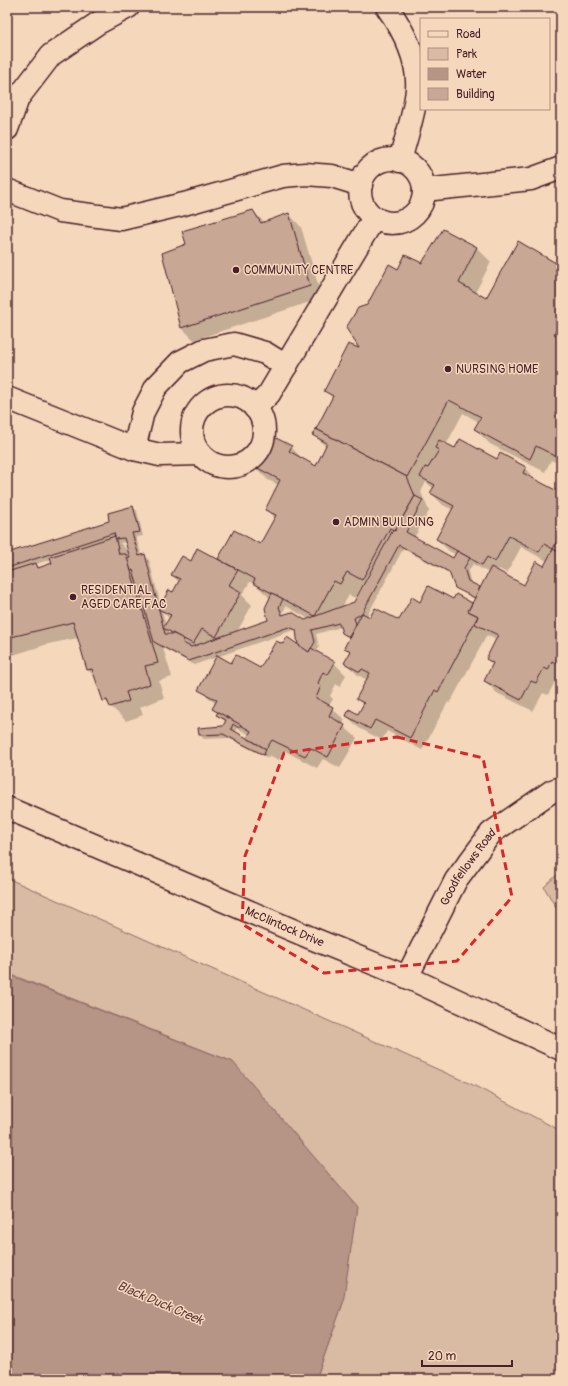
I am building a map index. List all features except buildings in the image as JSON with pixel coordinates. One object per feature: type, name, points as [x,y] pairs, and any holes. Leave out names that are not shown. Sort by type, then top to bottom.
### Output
[{"type":"street","points":[[7,129],[18,98],[51,55],[98,23],[128,7]]},
{"type":"street","points":[[387,7],[405,34],[410,47],[417,88],[400,161]]},
{"type":"street","points":[[385,160],[400,161],[414,168],[420,176],[424,190],[424,197],[421,207],[414,215],[405,221],[390,223],[374,218],[366,211],[362,202],[361,185],[367,171],[375,164],[385,160]]},
{"type":"street","points":[[424,190],[531,179],[561,168]]},
{"type":"street","points":[[7,190],[60,211],[120,219],[184,204],[283,176],[305,174],[332,176],[361,185]]},
{"type":"street","points":[[255,408],[269,394],[374,218]]},
{"type":"street","points":[[134,449],[143,412],[156,387],[180,362],[204,350],[234,344],[265,353],[286,366]]},
{"type":"street","points":[[222,396],[233,396],[244,399],[260,414],[264,435],[261,446],[255,455],[245,463],[233,467],[221,466],[209,462],[200,454],[194,443],[192,431],[195,419],[201,408],[210,400],[222,396]]},
{"type":"street","points":[[7,398],[134,449],[160,455],[200,454]]},
{"type":"street","name":"Goodfellows Road","points":[[407,976],[456,880],[491,833],[552,791],[561,788]]},
{"type":"street","name":"McClintock Drive","points":[[7,808],[311,938],[407,976],[561,1049]]},
{"type":"highlighted area","points":[[397,737],[483,758],[512,897],[457,961],[324,973],[242,924],[245,856],[284,753]]},
{"type":"green space","points":[[561,871],[561,916],[544,887]]},
{"type":"green space","points":[[7,878],[473,1085],[561,1131],[561,1379],[316,1379],[343,1303],[233,1062],[7,973]]},
{"type":"water","name":"Black Duck Creek","points":[[7,974],[233,1062],[357,1207],[343,1303],[316,1379],[7,1379]]},
{"type":"place","name":"COMMUNITY CENTRE","points":[[236,270]]},
{"type":"place","name":"NURSING HOME","points":[[448,369]]},
{"type":"place","name":"ADMIN BUILDING","points":[[336,522]]},
{"type":"place","name":"RESIDENTIAL AGED CARE FAC","points":[[73,597]]}]
